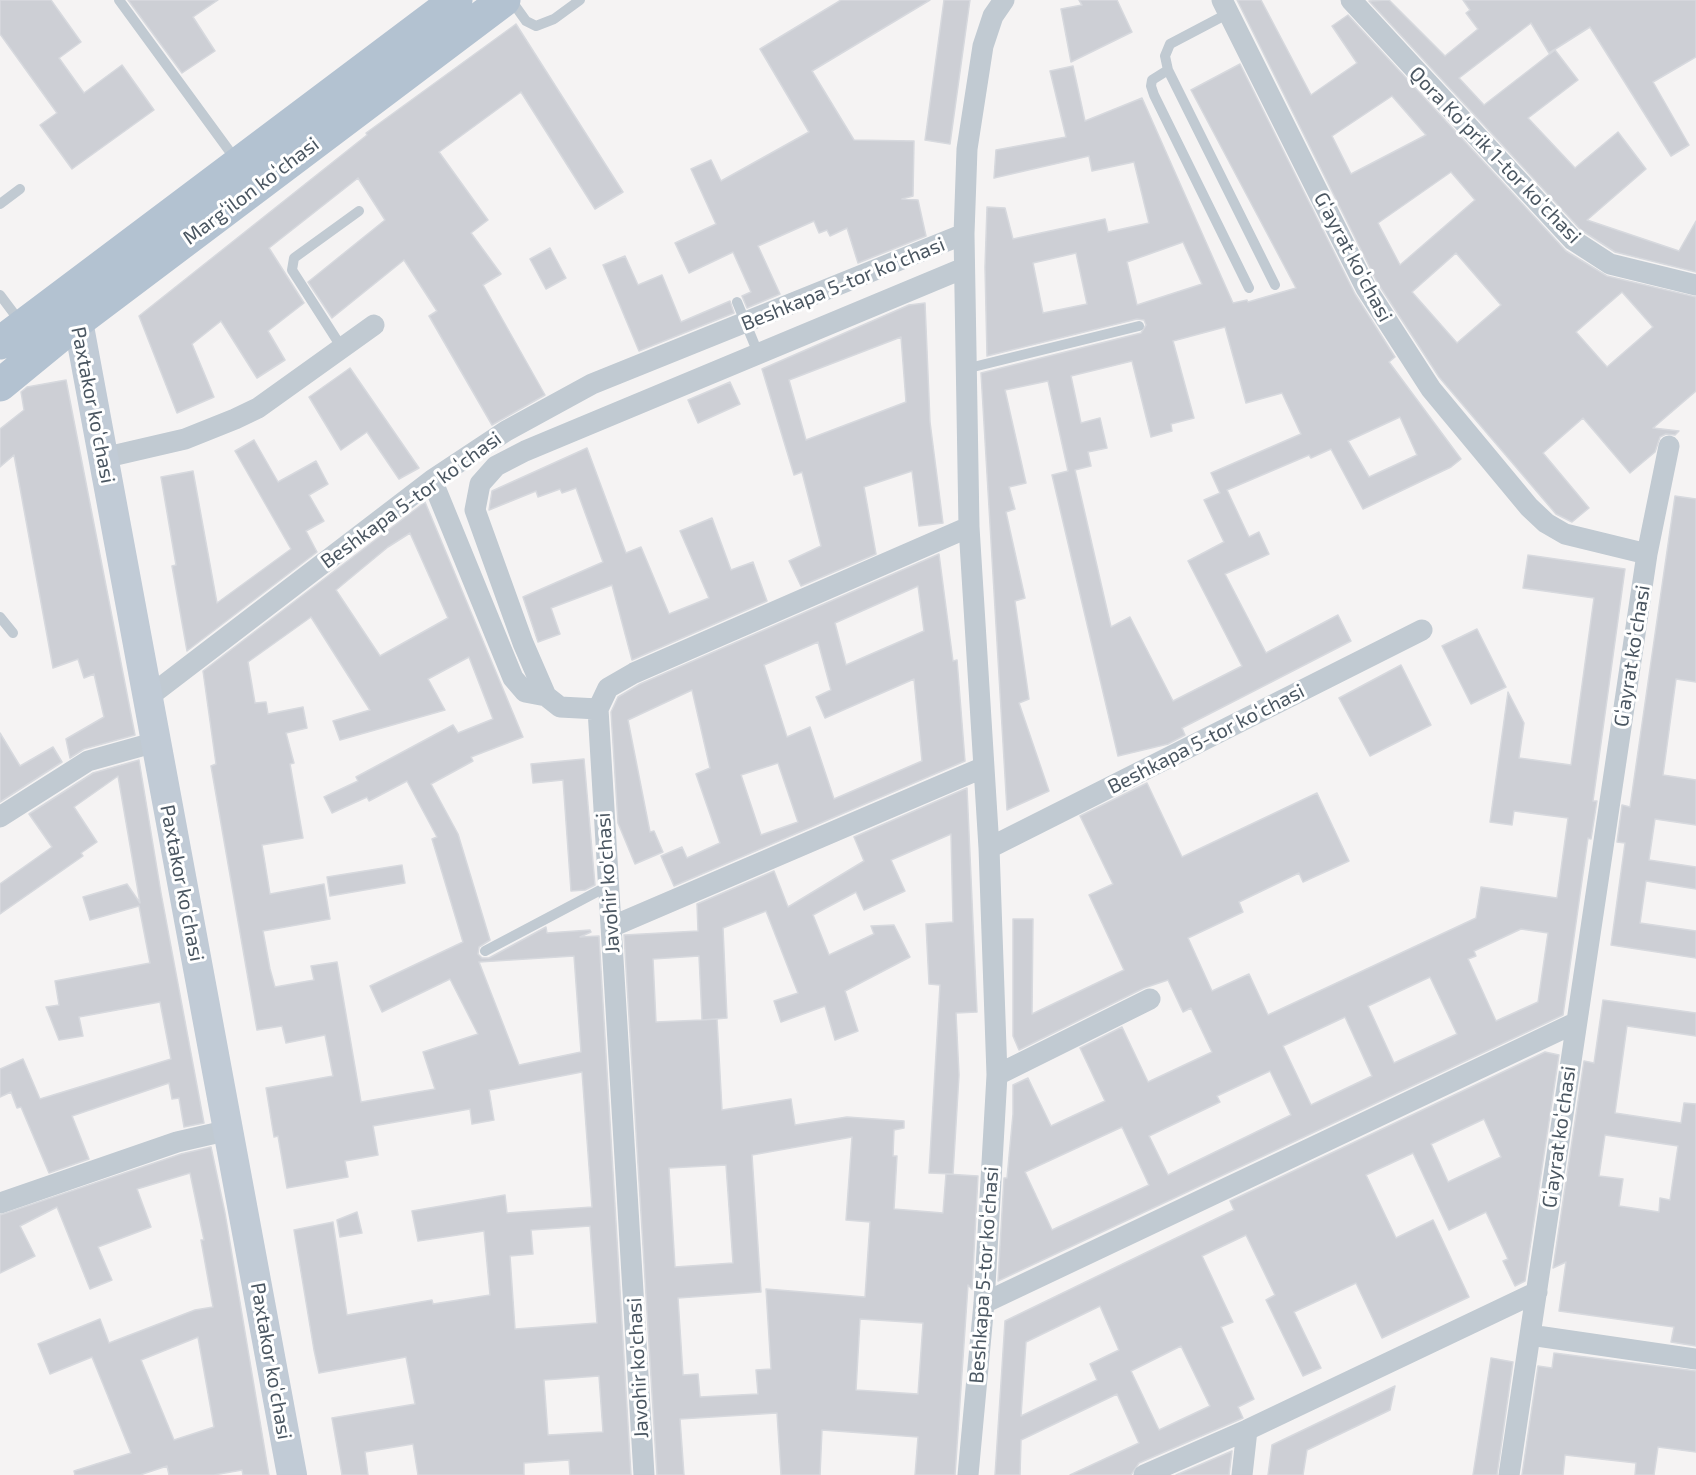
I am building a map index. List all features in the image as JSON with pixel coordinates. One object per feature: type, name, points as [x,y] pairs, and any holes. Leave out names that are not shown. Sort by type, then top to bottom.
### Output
[{"type":"main road","name":"Margʻilon koʻchasi","points":[[0,385],[71,307],[238,163],[456,0]]},
{"type":"main road","name":"Margʻilon koʻchasi","points":[[11,334],[71,307],[504,0]]},
{"type":"main road","name":"Paxtakor koʻchasi","points":[[71,307],[103,459],[292,1475]]},
{"type":"street","name":"Beshkapa 5-tor koʻchasi","points":[[968,1475],[984,1303],[997,1075],[989,848],[982,768],[969,527],[964,369],[964,234],[967,149],[983,46],[993,16],[1004,0]]},
{"type":"street","name":"Qora Koʻprik 1-tor koʻchasi","points":[[1351,0],[1573,240],[1610,264],[1696,285]]},
{"type":"street","name":"Gʻayrat koʻchasi","points":[[1226,7],[1366,288],[1431,389],[1529,507],[1546,522],[1565,534],[1647,554],[1509,1475]]},
{"type":"street","name":"Beshkapa 5-tor koʻchasi","points":[[147,698],[432,480],[506,431],[592,384],[964,234]]},
{"type":"street","points":[[546,696],[523,643],[474,510],[480,484],[496,466],[525,451],[964,268]]},
{"type":"street","points":[[103,459],[185,439],[258,408],[374,325]]},
{"type":"street","points":[[1647,554],[1669,446]]},
{"type":"street","points":[[432,480],[513,678],[525,692],[546,696],[560,707],[598,710],[609,688],[634,673],[969,527]]},
{"type":"street","name":"Beshkapa 5-tor koʻchasi","points":[[989,848],[1422,630]]},
{"type":"street","name":"Javohir ko'chasi","points":[[598,710],[644,1475]]},
{"type":"street","points":[[0,817],[88,761],[156,742]]},
{"type":"street","points":[[611,927],[982,768]]},
{"type":"street","points":[[997,1075],[1150,999]]},
{"type":"street","points":[[984,1303],[1575,1023]]},
{"type":"street","points":[[0,1203],[134,1156],[229,1130]]},
{"type":"street","points":[[1144,1475],[1247,1430],[1537,1292]]},
{"type":"street","points":[[1530,1335],[1696,1359]]},
{"type":"street","points":[[1242,1475],[1247,1430]]},
{"type":"lane","points":[[120,0],[238,163]]},
{"type":"lane","points":[[511,0],[526,21],[536,26],[554,19],[579,0]]},
{"type":"lane","points":[[1226,7],[1170,44],[1165,56],[1168,70],[1275,285]]},
{"type":"lane","points":[[1168,70],[1152,80],[1154,95],[1249,288]]},
{"type":"lane","points":[[0,204],[20,189]]},
{"type":"lane","points":[[342,348],[292,270],[294,258],[359,211]]},
{"type":"lane","points":[[0,295],[11,334]]},
{"type":"lane","points":[[737,302],[758,353]]},
{"type":"lane","points":[[964,369],[1139,326]]},
{"type":"lane","points":[[0,617],[13,633]]},
{"type":"lane","points":[[485,951],[608,886]]},
{"type":"building","points":[[0,0],[51,0],[81,42],[59,58],[84,93],[122,65],[154,110],[72,169],[40,125],[57,113],[0,34]]},
{"type":"building","points":[[128,0],[218,0],[193,17],[215,51],[182,73]]},
{"type":"building","points":[[841,0],[930,0],[812,71],[854,140],[914,141],[913,196],[902,199],[918,200],[926,236],[858,263],[847,228],[830,236],[827,230],[819,233],[814,221],[758,246],[780,294],[747,308],[742,296],[751,292],[733,252],[689,273],[675,243],[716,224],[691,169],[711,160],[721,181],[809,132],[760,49]]},
{"type":"building","points":[[944,0],[970,0],[950,144],[925,140]]},
{"type":"building","points":[[1079,0],[1117,0],[1132,32],[1071,62],[1061,9],[1082,5]]},
{"type":"building","points":[[1237,0],[1261,0],[1311,95],[1357,63],[1332,26],[1348,15],[1566,251],[1607,276],[1696,297],[1696,391],[1653,428],[1679,431],[1675,435],[1666,434],[1660,437],[1655,452],[1630,473],[1583,418],[1543,453],[1589,508],[1572,522],[1556,514],[1439,377],[1377,282]],"holes":[[[1392,96],[1426,135],[1351,174],[1332,136]],[[1451,172],[1475,200],[1400,265],[1378,223]],[[1456,253],[1501,305],[1457,343],[1412,292]],[[1622,292],[1653,327],[1607,367],[1576,332]]]},
{"type":"building","points":[[1389,0],[1445,56],[1478,29],[1466,13],[1470,10],[1463,0],[1696,0],[1696,57],[1653,82],[1689,145],[1671,156],[1590,27],[1549,53],[1531,23],[1459,78],[1484,105],[1555,50],[1578,80],[1528,118],[1575,168],[1618,132],[1646,169],[1587,220],[1679,251],[1696,221],[1696,272],[1615,252],[1581,230],[1369,1]]},
{"type":"building","points":[[516,24],[623,192],[595,209],[521,92],[439,152],[488,220],[471,233],[501,274],[483,285],[545,395],[492,425],[429,316],[437,311],[404,260],[332,318],[308,282],[385,220],[358,178],[269,248],[304,303],[268,331],[285,360],[257,378],[221,321],[192,344],[214,397],[177,413],[139,316],[367,135],[366,133]]},
{"type":"building","points":[[1240,64],[1355,294],[1395,357],[1389,362],[1461,459],[1451,467],[1363,509],[1331,449],[1311,458],[1309,455],[1227,490],[1249,537],[1259,532],[1269,554],[1225,574],[1266,653],[1338,615],[1351,641],[1182,728],[1185,735],[1168,744],[1118,756],[1052,475],[1068,471],[1048,381],[1005,390],[1026,483],[1009,487],[1015,509],[1006,512],[1025,598],[1015,601],[1029,699],[1019,703],[1049,791],[1007,810],[981,373],[1141,333],[1146,325],[1144,320],[1137,319],[987,356],[985,267],[987,207],[1005,208],[1013,239],[1105,219],[1108,232],[1149,223],[1134,162],[1092,171],[1089,156],[994,178],[996,150],[1066,137],[1050,71],[1073,66],[1085,121],[1142,98],[1233,303],[1247,300],[1248,302],[1296,288],[1191,90]],"holes":[[[1183,242],[1202,284],[1137,305],[1127,262]],[[1076,253],[1087,304],[1043,313],[1033,263]],[[1225,327],[1246,403],[1282,393],[1301,434],[1211,473],[1220,493],[1204,500],[1224,542],[1188,561],[1242,666],[1173,701],[1130,617],[1111,627],[1075,470],[1091,466],[1088,452],[1107,448],[1100,418],[1081,423],[1071,376],[1132,361],[1151,437],[1172,431],[1171,424],[1194,418],[1173,341]],[[1400,417],[1417,455],[1369,477],[1348,441]]]},
{"type":"building","points":[[550,248],[566,278],[546,289],[530,259]]},
{"type":"building","points":[[625,256],[638,285],[662,275],[681,322],[730,301],[734,313],[639,351],[603,265]]},
{"type":"building","points":[[925,303],[930,422],[943,523],[919,526],[912,471],[864,487],[876,554],[801,586],[789,561],[821,546],[802,472],[794,475],[762,369],[909,305]],"holes":[[[901,337],[906,402],[806,440],[789,380]]]},
{"type":"building","points":[[350,368],[419,468],[399,479],[367,432],[341,450],[309,397]]},
{"type":"building","points":[[66,380],[135,735],[84,749],[70,758],[66,739],[104,717],[94,674],[84,678],[78,659],[53,668],[14,455],[0,467],[0,429],[24,410],[21,392],[27,387]]},
{"type":"building","points":[[730,382],[740,404],[698,423],[688,400]]},
{"type":"building","points":[[254,440],[278,482],[316,461],[328,484],[309,495],[324,521],[306,531],[317,552],[187,651],[172,566],[176,565],[161,477],[193,471],[217,603],[291,549],[235,451]]},
{"type":"building","points":[[587,448],[626,553],[641,547],[669,614],[709,598],[680,531],[712,518],[731,570],[753,562],[767,601],[632,660],[612,585],[551,608],[560,634],[538,642],[523,597],[603,562],[576,488],[562,493],[560,489],[538,497],[536,491],[489,510],[492,491]]},
{"type":"building","points":[[1675,496],[1696,499],[1696,682],[1676,679],[1663,775],[1696,780],[1696,825],[1655,819],[1649,860],[1696,867],[1696,889],[1646,881],[1640,923],[1696,931],[1696,958],[1611,945],[1625,843],[1617,842],[1622,805],[1630,807]]},
{"type":"building","points":[[425,502],[523,737],[471,757],[473,761],[431,784],[458,834],[490,940],[479,947],[478,954],[482,958],[489,958],[546,927],[547,933],[590,930],[591,932],[580,937],[599,936],[631,1475],[570,1475],[569,1460],[524,1463],[524,1475],[418,1475],[413,1444],[365,1452],[368,1475],[342,1475],[332,1418],[415,1404],[406,1357],[319,1373],[294,1230],[333,1222],[347,1315],[432,1300],[433,1304],[490,1295],[484,1231],[418,1241],[412,1211],[505,1195],[507,1213],[592,1207],[582,1072],[489,1090],[494,1120],[472,1124],[470,1109],[373,1126],[378,1155],[345,1161],[348,1177],[287,1188],[278,1136],[274,1137],[266,1088],[333,1076],[325,1035],[286,1043],[282,1026],[257,1030],[211,766],[216,764],[203,671]],"holes":[[[410,533],[448,618],[380,656],[336,590],[388,547]],[[311,617],[370,710],[333,721],[340,740],[445,710],[428,679],[469,657],[493,719],[458,733],[453,725],[356,777],[358,781],[324,797],[332,813],[367,797],[369,801],[407,781],[437,837],[432,839],[463,942],[370,986],[382,1012],[450,979],[478,1034],[423,1052],[435,1089],[361,1102],[337,962],[311,966],[314,980],[275,987],[263,931],[330,919],[324,884],[270,894],[262,845],[303,838],[290,764],[294,763],[286,733],[307,728],[303,707],[268,714],[266,702],[255,703],[248,662]],[[574,956],[581,1052],[519,1065],[479,962]],[[590,1226],[597,1323],[515,1329],[510,1256],[533,1254],[531,1230]],[[599,1376],[603,1432],[548,1435],[544,1380]]]},
{"type":"building","points":[[939,554],[953,661],[957,660],[965,761],[674,886],[661,856],[682,847],[687,858],[720,843],[696,774],[710,768],[692,690],[628,720],[650,832],[654,831],[663,852],[635,864],[618,823],[611,712],[618,697],[640,684]],"holes":[[[918,586],[924,631],[846,665],[835,623]],[[818,642],[831,690],[816,697],[825,718],[914,679],[922,761],[834,799],[810,727],[787,737],[764,665]],[[778,763],[798,822],[761,835],[741,775]]]},
{"type":"building","points":[[1528,555],[1625,569],[1593,801],[1597,801],[1591,839],[1588,838],[1563,1015],[998,1281],[1004,1178],[1007,1178],[1013,1114],[1013,1085],[1028,1078],[1051,1126],[1105,1101],[1080,1048],[1122,1027],[1148,1082],[1212,1052],[1191,1008],[1183,1012],[1168,980],[1144,988],[1019,1050],[1013,1036],[1013,919],[1033,919],[1032,1014],[1124,970],[1089,895],[1113,884],[1080,816],[1147,783],[1182,857],[1317,793],[1349,861],[1303,882],[1299,873],[1239,902],[1243,912],[1188,938],[1212,991],[1249,974],[1268,1015],[1476,918],[1481,887],[1557,898],[1568,818],[1514,811],[1512,825],[1490,822],[1508,692],[1524,723],[1519,758],[1571,765],[1594,598],[1523,588]],"holes":[[[1521,929],[1548,933],[1538,1002],[1496,1021],[1468,959],[1476,956],[1474,951]],[[1430,977],[1457,1034],[1394,1063],[1368,1006]],[[1345,1017],[1372,1076],[1311,1105],[1283,1046]],[[1270,1071],[1291,1115],[1168,1175],[1149,1136],[1220,1102],[1217,1096]],[[1122,1127],[1149,1185],[1052,1230],[1025,1172]]]},
{"type":"building","points":[[1477,629],[1506,687],[1471,704],[1442,646]]},
{"type":"building","points":[[1401,665],[1431,725],[1370,756],[1339,698]]},
{"type":"building","points":[[0,733],[20,766],[53,747],[62,762],[0,802]]},
{"type":"building","points":[[584,759],[595,885],[585,890],[571,891],[563,780],[533,783],[531,764]]},
{"type":"building","points":[[139,760],[204,1123],[184,1127],[179,1098],[172,1099],[169,1083],[72,1116],[89,1159],[49,1173],[21,1107],[17,1108],[11,1092],[0,1097],[0,1069],[23,1059],[40,1099],[171,1059],[160,1002],[79,1017],[83,1036],[59,1040],[46,1007],[59,1005],[55,981],[150,963],[139,906],[90,920],[83,897],[127,884],[140,903],[118,776],[74,807],[97,842],[81,853],[83,856],[0,914],[0,884],[52,847],[29,814],[93,773]]},
{"type":"building","points":[[967,788],[977,1012],[956,1013],[959,1075],[953,1174],[929,1173],[940,985],[929,984],[926,924],[953,922],[951,834],[891,860],[905,891],[864,910],[856,892],[813,915],[829,955],[874,934],[871,926],[894,925],[910,957],[845,991],[858,1031],[835,1040],[825,1006],[781,1022],[774,1001],[798,993],[766,911],[723,928],[727,1018],[702,1020],[717,1019],[722,1110],[791,1099],[795,1125],[847,1117],[904,1121],[904,1128],[894,1130],[893,1156],[897,1156],[894,1209],[943,1213],[946,1174],[978,1176],[972,1289],[968,1285],[955,1475],[915,1475],[918,1437],[822,1430],[820,1475],[781,1475],[777,1413],[680,1419],[684,1475],[657,1475],[624,935],[698,931],[697,904],[774,871],[788,907],[864,861],[854,837]],"holes":[[[699,956],[702,1020],[656,1022],[653,959]],[[852,1137],[846,1220],[870,1222],[865,1297],[766,1289],[771,1369],[756,1370],[758,1394],[700,1397],[698,1374],[683,1375],[678,1298],[761,1292],[752,1155]],[[726,1165],[733,1263],[675,1267],[669,1168]],[[860,1319],[923,1323],[918,1394],[856,1390]]]},
{"type":"building","points":[[402,865],[405,883],[330,896],[327,877]]},
{"type":"building","points":[[1603,1000],[1696,1013],[1696,1036],[1627,1026],[1615,1113],[1681,1123],[1684,1103],[1696,1104],[1696,1346],[1671,1342],[1674,1327],[1559,1311],[1566,1262],[1553,1268],[1584,1061],[1594,1063]],"holes":[[[1605,1135],[1678,1146],[1670,1200],[1660,1198],[1659,1212],[1619,1206],[1623,1179],[1599,1176]]]},
{"type":"building","points":[[1545,1052],[1559,1055],[1525,1281],[1515,1286],[1503,1261],[1508,1259],[1486,1212],[1449,1230],[1413,1153],[1366,1175],[1396,1238],[1433,1220],[1469,1297],[1382,1338],[1356,1283],[1294,1312],[1321,1368],[1303,1376],[1266,1300],[1275,1295],[1246,1235],[1202,1256],[1233,1322],[1221,1327],[1254,1399],[1238,1407],[1243,1418],[1139,1463],[1131,1475],[1070,1475],[1139,1443],[1117,1394],[1021,1440],[1020,1475],[995,1475],[1005,1321],[1234,1210],[1230,1201]],"holes":[[[1484,1119],[1501,1157],[1448,1182],[1431,1144]],[[1100,1306],[1119,1350],[1090,1364],[1097,1380],[1021,1416],[1026,1342]],[[1181,1346],[1210,1406],[1159,1430],[1131,1371]]]},
{"type":"building","points":[[211,1147],[225,1213],[269,1475],[243,1475],[242,1470],[214,1475],[169,1475],[167,1466],[140,1475],[75,1475],[74,1471],[131,1453],[92,1357],[50,1374],[38,1344],[100,1319],[109,1343],[195,1310],[213,1307],[201,1240],[204,1240],[190,1173],[137,1189],[151,1227],[98,1247],[112,1280],[90,1289],[57,1207],[20,1226],[35,1256],[0,1273],[0,1215],[181,1154]],"holes":[[[198,1337],[214,1427],[174,1440],[141,1360]]]},
{"type":"building","points":[[357,1212],[362,1233],[340,1237],[337,1220]]},
{"type":"building","points":[[1554,1353],[1696,1371],[1696,1452],[1658,1447],[1654,1475],[1635,1475],[1636,1463],[1565,1455],[1563,1475],[1522,1475],[1538,1366],[1552,1368]]},
{"type":"building","points":[[1491,1358],[1513,1362],[1497,1475],[1473,1475]]},
{"type":"building","points":[[1395,1386],[1390,1410],[1307,1450],[1303,1475],[1268,1475],[1272,1445]]},
{"type":"building","points":[[1232,1451],[1229,1475],[1176,1475]]}]
